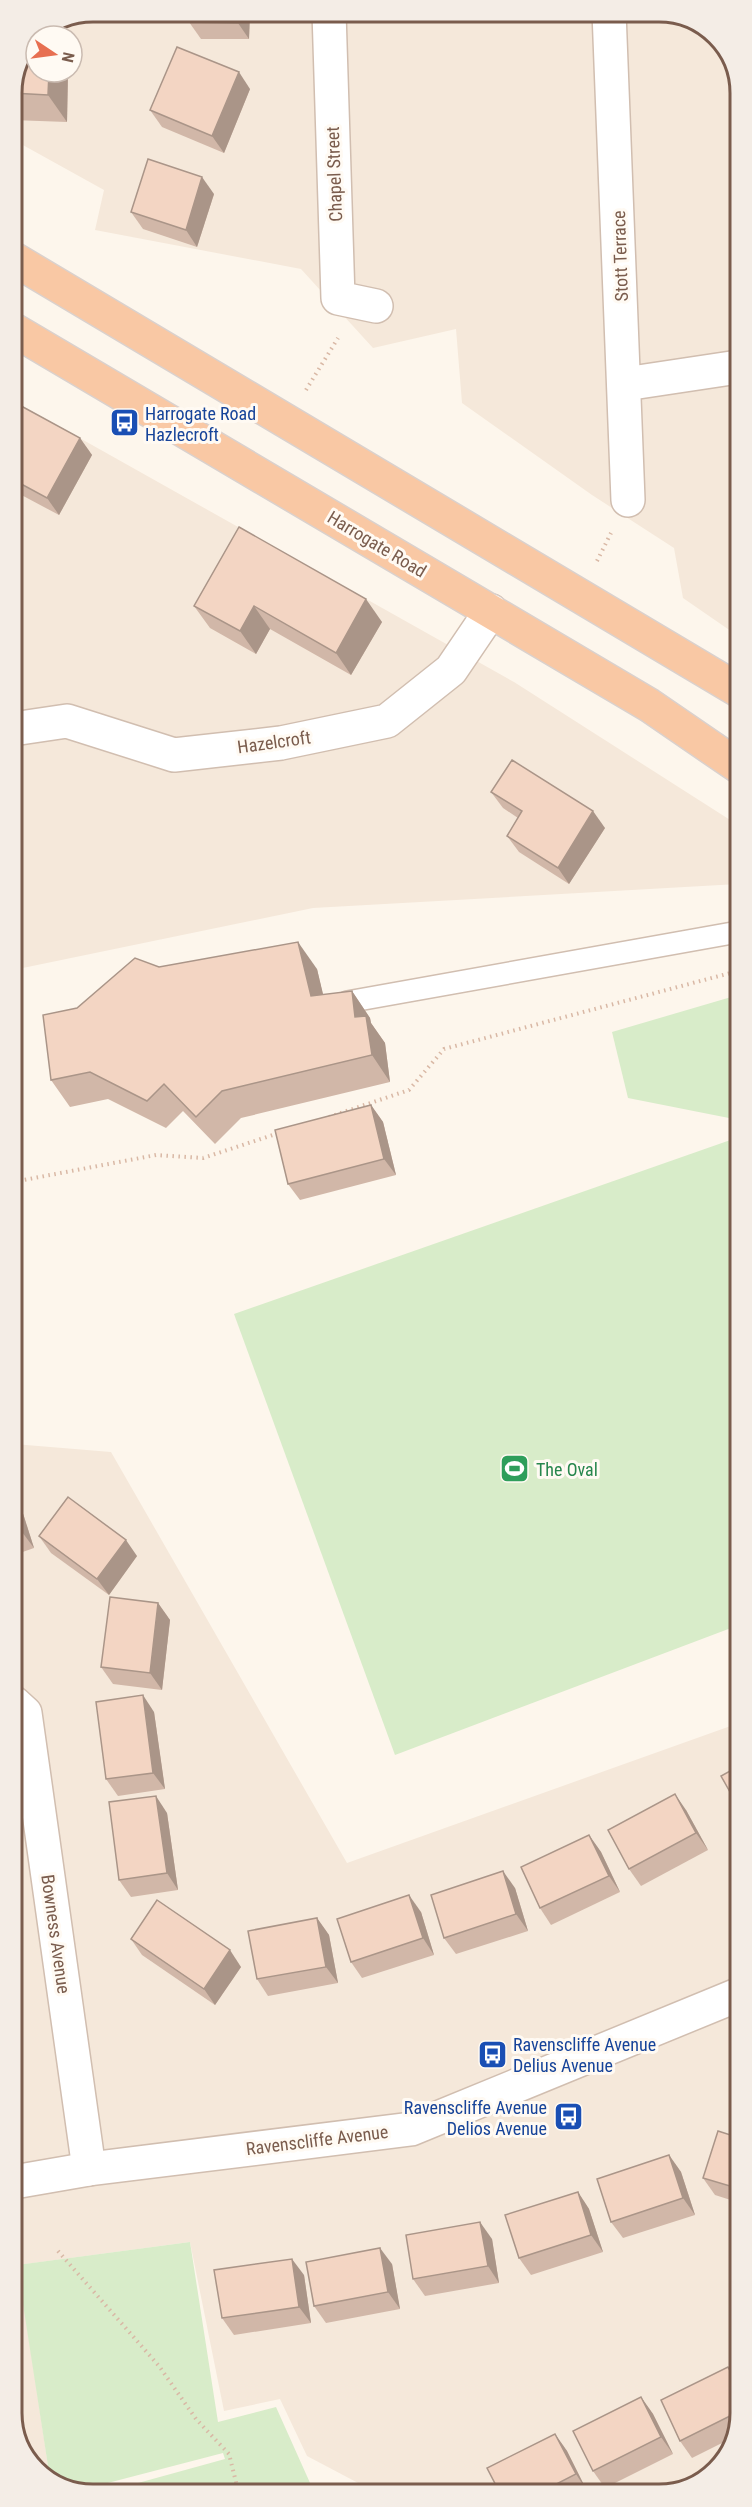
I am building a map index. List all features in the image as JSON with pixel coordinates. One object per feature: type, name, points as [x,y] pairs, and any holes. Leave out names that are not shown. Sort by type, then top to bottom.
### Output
[{"type":"highway","points":[[22,264],[730,685]]},
{"type":"highway","name":"Harrogate Road","points":[[22,335],[649,705],[730,761]]},
{"type":"street","name":"Chapel Street","points":[[329,22],[338,298],[376,306]]},
{"type":"street","name":"Stott Terrace","points":[[609,23],[628,500]]},
{"type":"street","points":[[625,384],[730,368]]},
{"type":"street","name":"Hazelcroft","points":[[22,728],[67,721],[174,754],[282,743],[387,721],[451,670],[491,611]]},
{"type":"street","name":"Bowness Avenue","points":[[22,1710],[25,1713],[89,2169]]},
{"type":"street","name":"Ravenscliffe Avenue","points":[[22,2181],[89,2169],[411,2129],[730,1998]]},
{"type":"lane","points":[[347,1002],[730,933]]},
{"type":"path","points":[[313,379],[327,356]]},
{"type":"path","points":[[580,595],[628,500]]},
{"type":"path","points":[[322,1119],[410,1090],[444,1049],[730,973]]},
{"type":"path","points":[[22,1180],[156,1155],[203,1158],[290,1130]]},
{"type":"path","points":[[58,2251],[159,2366],[196,2419],[229,2454],[236,2484]]},
{"type":"shaded area","points":[[93,22],[663,23],[673,24],[694,32],[718,54],[727,75],[730,93],[730,630],[683,598],[674,548],[592,495],[462,403],[456,329],[373,348],[301,269],[95,230],[104,190],[22,145],[24,79],[24,84],[84,84],[84,24],[79,24]]},
{"type":"shaded area","points":[[22,406],[514,682],[730,820],[730,884],[313,908],[22,968]]},
{"type":"shaded area","points":[[22,1445],[111,1452],[347,1863],[730,1726],[730,2414],[726,2437],[715,2457],[705,2467],[686,2479],[668,2484],[360,2484],[307,2456],[280,2399],[224,2411],[190,2242],[22,2264]]},
{"type":"shaded area","points":[[22,2292],[48,2468],[32,2449],[23,2423]]},
{"type":"green space","points":[[730,997],[730,1118],[628,1098],[612,1032]]},
{"type":"green space","name":"The Oval","points":[[730,1140],[730,1628],[395,1755],[234,1314]]},
{"type":"green space","points":[[190,2242],[218,2422],[276,2407],[311,2484],[134,2484],[225,2459],[223,2453],[104,2484],[75,2482],[48,2468],[22,2297],[22,2264]]},
{"type":"building","points":[[177,47],[239,72],[212,136],[150,110]]},
{"type":"building","points":[[24,79],[24,84],[48,84],[48,95],[22,94]]},
{"type":"building","points":[[148,159],[202,177],[186,230],[131,212]]},
{"type":"building","points":[[22,406],[80,438],[47,498],[22,484]]},
{"type":"building","points":[[239,527],[366,599],[336,653],[254,606],[240,631],[194,606]]},
{"type":"building","points":[[512,760],[593,811],[558,868],[507,836],[522,811],[491,792]]},
{"type":"building","points":[[298,942],[311,996],[352,991],[355,1017],[366,1016],[372,1055],[222,1091],[196,1117],[164,1084],[147,1101],[90,1072],[51,1080],[43,1015],[77,1008],[135,958],[159,967]]},
{"type":"building","points":[[371,1105],[384,1159],[288,1184],[275,1130]]},
{"type":"building","points":[[68,1497],[126,1540],[97,1579],[39,1536]]},
{"type":"building","points":[[110,1597],[158,1603],[150,1673],[101,1667]]},
{"type":"building","points":[[143,1695],[153,1773],[106,1779],[96,1702]]},
{"type":"building","points":[[730,1771],[730,1792],[721,1776]]},
{"type":"building","points":[[675,1794],[696,1833],[629,1869],[608,1830]]},
{"type":"building","points":[[156,1796],[167,1873],[119,1880],[109,1802]]},
{"type":"building","points":[[589,1835],[609,1876],[540,1908],[521,1867]]},
{"type":"building","points":[[503,1871],[516,1914],[444,1938],[431,1895]]},
{"type":"building","points":[[409,1895],[423,1938],[351,1962],[337,1919]]},
{"type":"building","points":[[157,1900],[230,1950],[204,1989],[131,1939]]},
{"type":"building","points":[[317,1918],[326,1967],[257,1979],[248,1931]]},
{"type":"building","points":[[718,2131],[730,2135],[730,2186],[703,2178]]},
{"type":"building","points":[[669,2155],[683,2198],[611,2222],[597,2179]]},
{"type":"building","points":[[578,2192],[591,2235],[519,2258],[505,2215]]},
{"type":"building","points":[[480,2222],[488,2266],[413,2279],[406,2235]]},
{"type":"building","points":[[380,2248],[388,2292],[314,2306],[306,2262]]},
{"type":"building","points":[[292,2259],[299,2307],[222,2318],[214,2270]]},
{"type":"building","points":[[728,2367],[730,2371],[730,2416],[680,2441],[661,2400]]},
{"type":"building","points":[[641,2397],[661,2437],[593,2471],[573,2431]]},
{"type":"building","points":[[555,2434],[576,2474],[557,2484],[495,2484],[487,2468]]},
{"type":"place","name":"Harrogate Road Hazlecroft","points":[[124,423]]},
{"type":"place","name":"The Oval","points":[[515,1469]]},
{"type":"place","name":"Ravenscliffe Avenue Delius Avenue","points":[[492,2054]]},
{"type":"place","name":"Ravenscliffe Avenue Delios Avenue","points":[[568,2117]]}]
